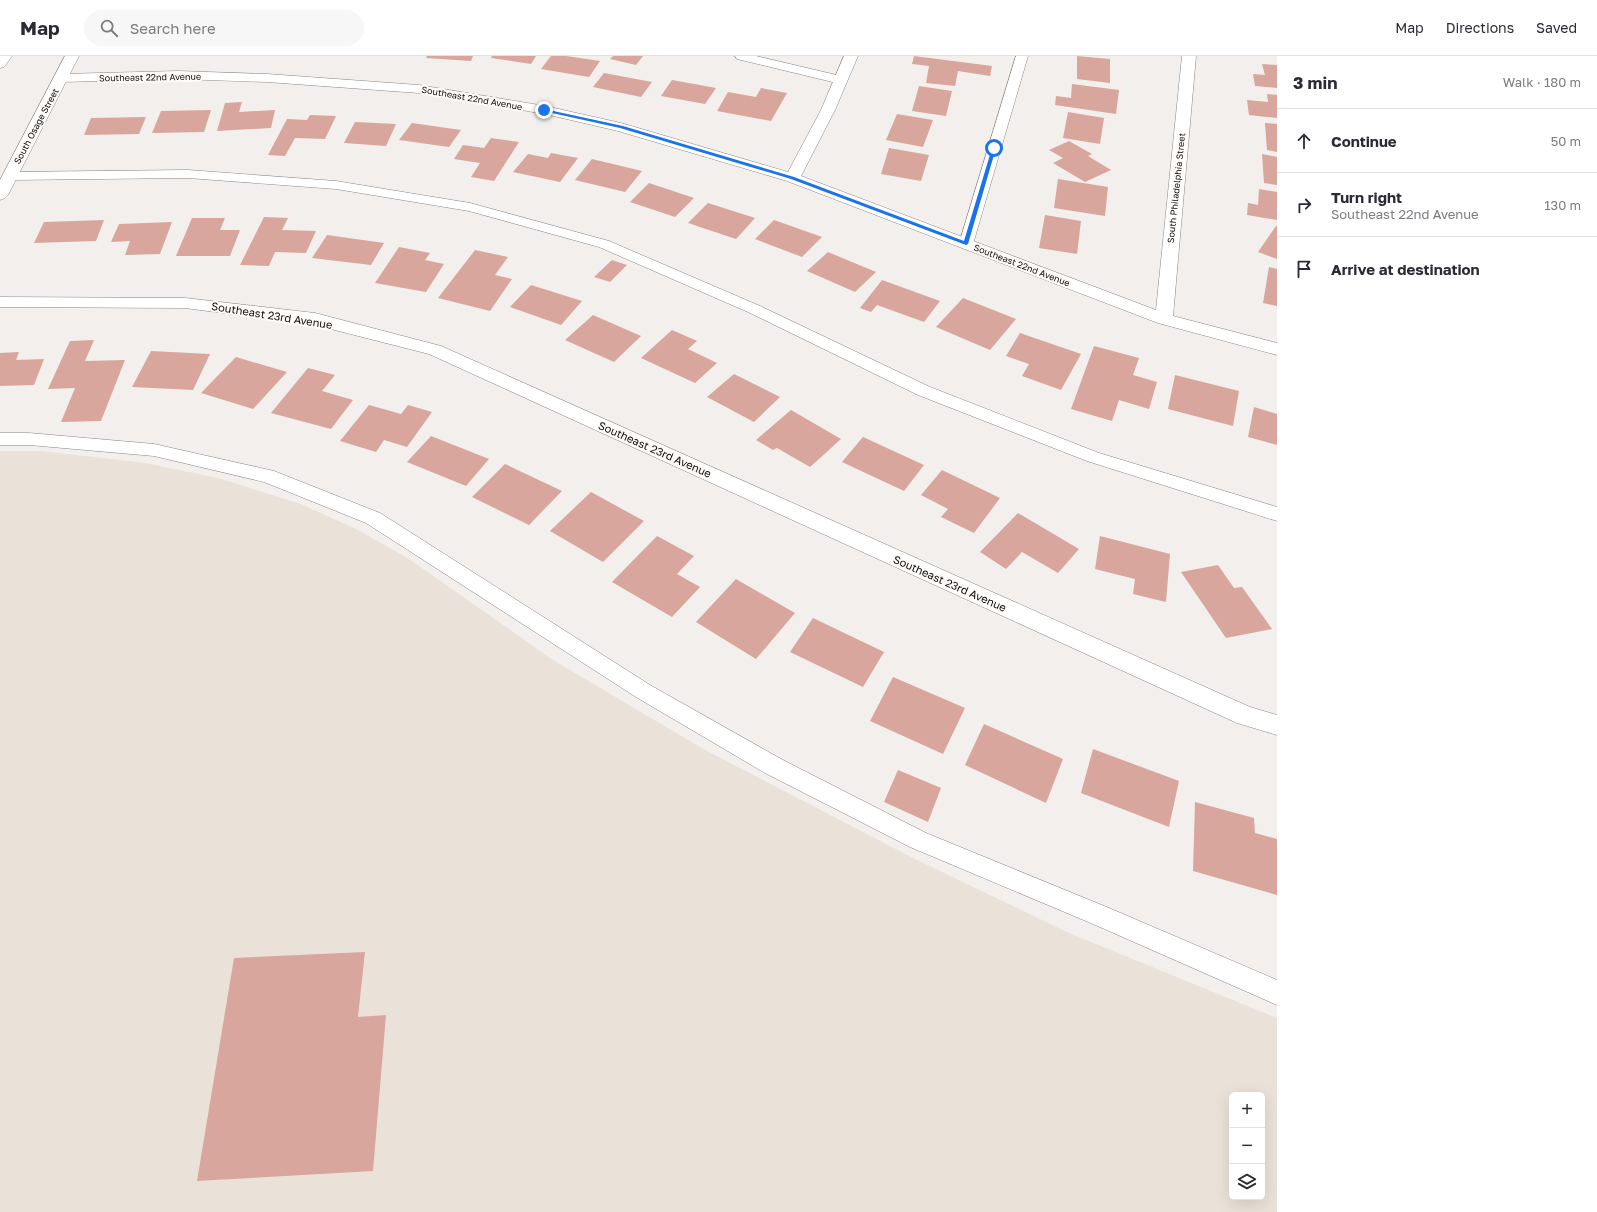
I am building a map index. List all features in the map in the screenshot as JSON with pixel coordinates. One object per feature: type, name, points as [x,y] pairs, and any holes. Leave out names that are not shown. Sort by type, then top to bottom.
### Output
[{"type":"street","name":"South Osage Street","points":[[0,195],[72,56]]},
{"type":"street","points":[[792,178],[828,110],[851,56]]},
{"type":"street","name":"South Philadelphia Street","points":[[1164,319],[1189,56]]},
{"type":"street","name":"Southeast 22nd Avenue","points":[[61,78],[178,75],[267,78],[419,88],[544,110],[621,127],[792,178],[1164,319],[1277,349]]},
{"type":"street","name":"Southeast 23rd Avenue","points":[[0,302],[185,302],[315,319],[435,350],[1238,713],[1277,725]]},
{"type":"lane","points":[[0,64],[6,56]]},
{"type":"lane","points":[[741,56],[841,80]]},
{"type":"lane","points":[[966,244],[1022,56]]},
{"type":"lane","points":[[10,176],[188,174],[336,185],[470,207],[604,244],[754,309],[924,391],[1093,457],[1277,514]]},
{"type":"lane","points":[[0,439],[29,439],[154,450],[268,476],[373,518],[643,691],[780,770],[918,840],[1101,916],[1277,993]]},
{"type":"shaded area","points":[[0,451],[41,451],[145,463],[218,478],[301,504],[358,530],[409,559],[553,660],[705,750],[915,859],[1069,933],[1277,1018],[1277,1212],[0,1212]]},
{"type":"building","points":[[427,56],[473,56],[471,61],[426,58]]},
{"type":"building","points":[[492,56],[536,56],[531,64],[491,58]]},
{"type":"building","points":[[551,56],[566,56],[600,61],[589,77],[541,69]]},
{"type":"building","points":[[613,56],[643,56],[636,65],[610,59]]},
{"type":"building","points":[[914,56],[992,66],[990,76],[958,71],[955,86],[926,83],[929,66],[912,64]]},
{"type":"building","points":[[1077,56],[1110,59],[1110,83],[1077,79]]},
{"type":"building","points":[[1262,64],[1277,65],[1277,88],[1255,86],[1253,74],[1265,75]]},
{"type":"building","points":[[604,73],[652,82],[641,97],[593,87]]},
{"type":"building","points":[[672,80],[716,88],[705,104],[661,96]]},
{"type":"building","points":[[1072,84],[1119,90],[1116,114],[1055,105],[1056,96],[1071,98]]},
{"type":"building","points":[[919,86],[952,91],[946,116],[912,111]]},
{"type":"building","points":[[761,88],[787,93],[771,121],[717,111],[728,92],[756,97]]},
{"type":"building","points":[[1267,94],[1277,95],[1277,118],[1249,115],[1247,100],[1268,102]]},
{"type":"building","points":[[242,102],[239,112],[275,110],[271,128],[217,131],[225,103]]},
{"type":"building","points":[[211,110],[204,132],[152,133],[161,111]]},
{"type":"building","points":[[1068,112],[1104,118],[1100,144],[1063,138]]},
{"type":"building","points":[[897,114],[933,120],[923,147],[886,140]]},
{"type":"building","points":[[310,115],[336,116],[325,139],[295,138],[285,156],[268,155],[287,119],[307,120]]},
{"type":"building","points":[[146,117],[139,134],[84,135],[91,118]]},
{"type":"building","points":[[355,122],[396,124],[386,146],[344,143]]},
{"type":"building","points":[[412,123],[461,130],[449,147],[399,140]]},
{"type":"building","points":[[1265,123],[1277,124],[1277,152],[1267,150]]},
{"type":"building","points":[[491,138],[519,142],[494,181],[471,177],[480,163],[454,159],[463,145],[484,148]]},
{"type":"building","points":[[1069,141],[1092,154],[1088,156],[1111,170],[1085,182],[1053,163],[1063,158],[1049,150]]},
{"type":"building","points":[[889,148],[929,155],[921,181],[881,174]]},
{"type":"building","points":[[551,153],[578,158],[560,182],[513,172],[528,154],[548,158]]},
{"type":"building","points":[[1262,154],[1277,157],[1277,185],[1264,183]]},
{"type":"building","points":[[592,159],[642,171],[625,192],[575,180]]},
{"type":"building","points":[[1058,179],[1108,187],[1105,216],[1054,208]]},
{"type":"building","points":[[649,183],[694,198],[675,217],[630,202]]},
{"type":"building","points":[[1259,189],[1277,192],[1277,220],[1247,215],[1248,203],[1258,205]]},
{"type":"building","points":[[708,203],[755,218],[736,239],[688,223]]},
{"type":"building","points":[[1045,215],[1081,221],[1077,254],[1039,248]]},
{"type":"building","points":[[264,217],[288,218],[282,230],[316,231],[306,253],[275,252],[269,266],[240,265]]},
{"type":"building","points":[[192,218],[225,218],[220,230],[240,230],[230,256],[176,256]]},
{"type":"building","points":[[104,220],[96,241],[34,243],[44,222]]},
{"type":"building","points":[[774,220],[822,237],[802,257],[755,239]]},
{"type":"building","points":[[172,222],[160,254],[125,255],[130,241],[111,242],[119,224]]},
{"type":"building","points":[[1277,226],[1277,259],[1258,252]]},
{"type":"building","points":[[327,235],[384,243],[371,265],[312,258]]},
{"type":"building","points":[[399,247],[430,253],[425,260],[444,264],[426,292],[375,283]]},
{"type":"building","points":[[475,250],[508,257],[495,275],[512,279],[490,311],[438,298]]},
{"type":"building","points":[[828,252],[876,272],[855,292],[807,271]]},
{"type":"building","points":[[612,260],[627,265],[610,282],[594,277]]},
{"type":"building","points":[[1269,267],[1277,269],[1277,306],[1263,303]]},
{"type":"building","points":[[882,280],[940,301],[924,322],[877,305],[871,312],[860,308]]},
{"type":"building","points":[[531,285],[582,301],[561,325],[510,307]]},
{"type":"building","points":[[963,298],[1016,319],[990,350],[936,327]]},
{"type":"building","points":[[593,315],[641,336],[614,362],[565,340]]},
{"type":"building","points":[[672,330],[697,341],[688,349],[717,363],[695,383],[641,358]]},
{"type":"building","points":[[1020,333],[1081,354],[1061,390],[1022,376],[1029,364],[1006,356]]},
{"type":"building","points":[[94,340],[85,361],[125,360],[101,421],[61,422],[75,388],[48,389],[70,341]]},
{"type":"building","points":[[1094,346],[1139,358],[1133,375],[1157,382],[1149,409],[1119,400],[1112,421],[1071,409]]},
{"type":"building","points":[[151,351],[210,354],[193,390],[132,387]]},
{"type":"building","points":[[19,352],[16,360],[44,359],[34,385],[0,386],[0,353]]},
{"type":"building","points":[[236,357],[287,372],[253,409],[201,393]]},
{"type":"building","points":[[308,368],[335,375],[322,391],[353,400],[331,429],[271,413]]},
{"type":"building","points":[[734,374],[780,397],[754,422],[707,397]]},
{"type":"building","points":[[1175,375],[1239,391],[1233,426],[1168,409]]},
{"type":"building","points":[[369,405],[401,414],[408,405],[432,412],[407,447],[384,440],[376,452],[340,441]]},
{"type":"building","points":[[1254,407],[1277,414],[1277,445],[1248,437]]},
{"type":"building","points":[[791,410],[841,439],[810,467],[777,448],[773,450],[756,440]]},
{"type":"building","points":[[431,436],[489,459],[466,486],[407,462]]},
{"type":"building","points":[[863,437],[924,465],[904,491],[842,462]]},
{"type":"building","points":[[505,464],[562,491],[529,525],[472,497]]},
{"type":"building","points":[[942,470],[1000,498],[974,533],[941,517],[948,509],[921,495]]},
{"type":"building","points":[[591,492],[644,521],[603,562],[550,531]]},
{"type":"building","points":[[1018,513],[1079,549],[1058,573],[1022,552],[1006,569],[980,552]]},
{"type":"building","points":[[657,536],[694,556],[677,574],[700,587],[672,617],[612,582]]},
{"type":"building","points":[[1100,536],[1170,554],[1166,602],[1133,594],[1135,579],[1095,569]]},
{"type":"building","points":[[1218,565],[1234,588],[1242,587],[1272,629],[1226,638],[1181,572]]},
{"type":"building","points":[[736,579],[795,613],[756,659],[696,622]]},
{"type":"building","points":[[813,618],[884,652],[863,687],[790,652]]},
{"type":"building","points":[[893,677],[965,708],[943,754],[870,721]]},
{"type":"building","points":[[984,724],[1063,759],[1046,803],[965,765]]},
{"type":"building","points":[[1093,749],[1179,781],[1169,827],[1081,793]]},
{"type":"building","points":[[898,770],[941,788],[928,822],[884,802]]},
{"type":"building","points":[[1195,802],[1254,818],[1255,833],[1277,839],[1277,895],[1193,871]]},
{"type":"building","points":[[365,952],[358,1017],[386,1015],[373,1171],[197,1181],[234,958]]},
{"type":"route","points":[[544,110],[621,127],[697,148],[792,178],[966,244],[994,148]]}]
